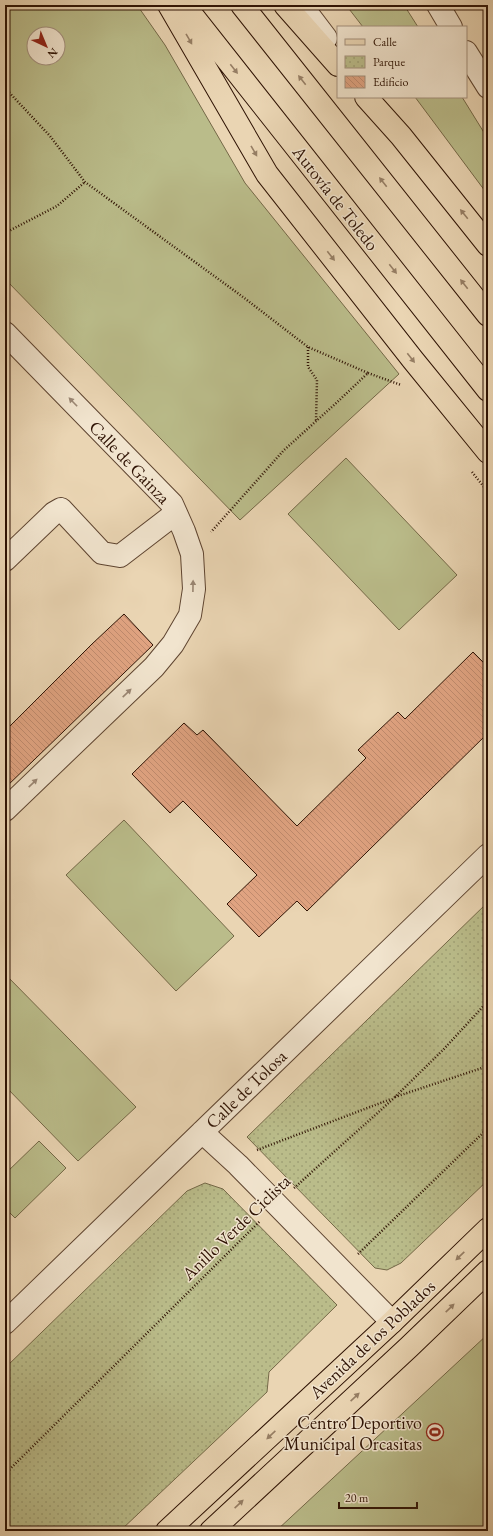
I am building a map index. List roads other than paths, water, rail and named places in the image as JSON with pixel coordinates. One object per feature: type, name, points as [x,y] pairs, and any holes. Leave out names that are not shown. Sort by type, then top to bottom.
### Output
[{"type":"main road","points":[[169,5],[267,174],[413,360],[488,452]]},
{"type":"main road","name":"Autovía de Toledo","points":[[184,5],[488,390]]},
{"type":"main road","points":[[242,5],[488,315]]},
{"type":"main road","points":[[285,5],[337,64]]},
{"type":"main road","points":[[367,98],[401,136],[488,245]]},
{"type":"main road","name":"Avenida de los Poblados","points":[[168,1531],[392,1322],[488,1228]]},
{"type":"main road","name":"Avenida de los Poblados","points":[[211,1531],[409,1347],[488,1271]]},
{"type":"street","points":[[301,5],[337,53]]},
{"type":"street","points":[[438,5],[450,26]]},
{"type":"street","points":[[467,54],[488,87]]},
{"type":"street","points":[[372,98],[401,136]]},
{"type":"street","name":"Calle de Gainza","points":[[5,332],[172,504],[192,554],[194,589],[190,614],[173,644],[154,667],[5,810]]},
{"type":"street","points":[[5,560],[61,509],[102,553],[120,556],[176,513]]},
{"type":"street","name":"Calle de Tolosa","points":[[5,1323],[488,856]]},
{"type":"street","points":[[202,1132],[238,1165],[340,1271],[392,1322]]},
{"type":"place","name":"Centro Deportivo Municipal Orcasitas","points":[[435,1432]]}]
